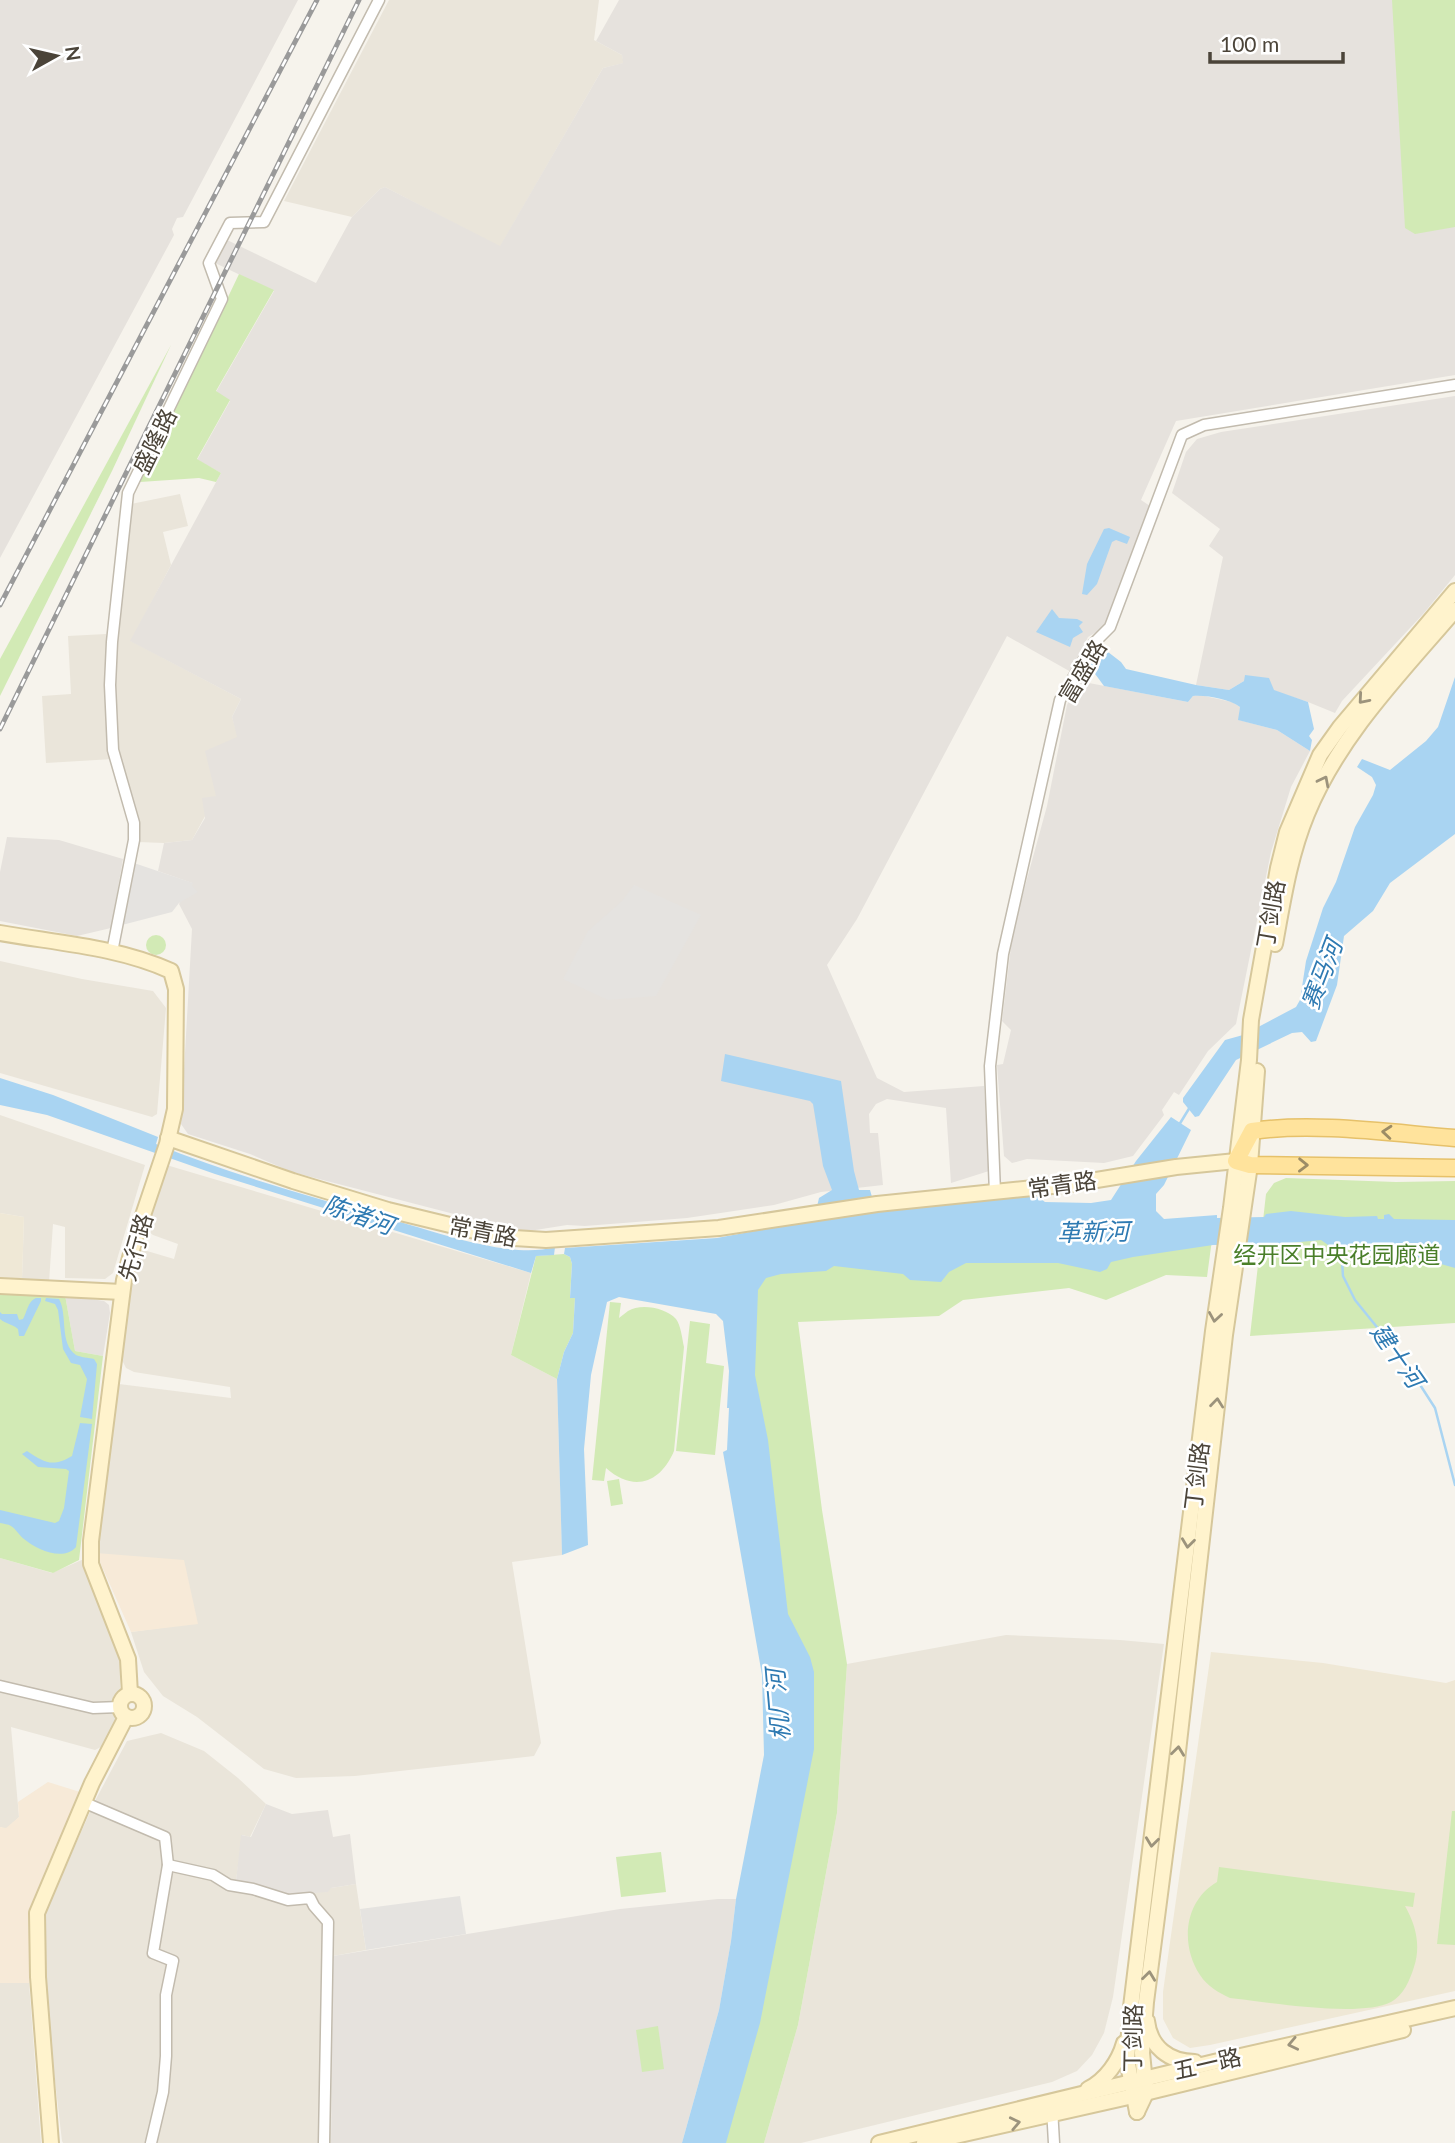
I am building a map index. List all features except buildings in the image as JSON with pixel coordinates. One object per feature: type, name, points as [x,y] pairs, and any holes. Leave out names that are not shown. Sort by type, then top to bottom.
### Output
[{"type":"main road","name":"丁剑路","points":[[1138,2087],[1145,2008],[1176,1767],[1225,1335],[1257,1016],[1278,868],[1287,832],[1320,755],[1339,727],[1455,591]]},
{"type":"main road","name":"丁剑路","points":[[1257,1016],[1289,872],[1307,814],[1332,763],[1350,736],[1455,610]]},
{"type":"main road","name":"先行路","points":[[0,933],[84,946],[153,962],[172,971],[176,989],[175,1109],[135,1238],[122,1292],[90,1541],[91,1564],[128,1659],[130,1694]]},
{"type":"main road","name":"丁剑路","points":[[1252,1131],[1253,1059]]},
{"type":"main road","points":[[1455,1138],[1290,1128],[1252,1131],[1243,1163],[1455,1168]]},
{"type":"main road","name":"常青路","points":[[167,1141],[388,1210],[487,1234],[546,1240],[719,1228],[877,1204],[1072,1184],[1177,1167],[1243,1163]]},
{"type":"main road","name":"丁剑路","points":[[1138,2087],[1127,2059],[1130,2021],[1213,1331],[1232,1249]]},
{"type":"main road","points":[[0,1286],[122,1292]]},
{"type":"main road","points":[[51,2143],[38,1977],[37,1913],[123,1712],[122,1698],[130,1694],[140,1697],[144,1707],[139,1716],[134,1718],[123,1712]]},
{"type":"main road","points":[[1145,2008],[1148,2032],[1158,2050],[1180,2062],[1214,2062]]},
{"type":"main road","name":"五一路","points":[[879,2143],[1051,2108],[1075,2095],[1138,2087],[1214,2062],[1455,2008]]},
{"type":"main road","name":"五一路","points":[[924,2143],[1138,2087],[1455,2017]]},
{"type":"main road","points":[[1075,2095],[1096,2085],[1112,2069],[1121,2053],[1130,2021]]},
{"type":"street","name":"盛隆路","points":[[112,953],[134,840],[134,823],[113,751],[110,685],[128,493],[222,299],[209,263],[214,253],[230,223],[264,222],[379,0]]},
{"type":"street","name":"富盛路","points":[[995,1193],[990,1066],[1003,954],[1060,700],[1093,644],[1110,627],[1182,435],[1204,425],[1455,385]]},
{"type":"street","points":[[0,1686],[123,1712]]},
{"type":"street","points":[[83,1802],[165,1837],[167,1865],[153,1953],[173,1961],[166,1995],[163,2092],[151,2143]]},
{"type":"street","points":[[167,1865],[213,1875],[229,1885],[288,1899],[310,1898],[328,1922],[324,2143]]},
{"type":"street","points":[[1051,2108],[1054,2143]]},
{"type":"shaded area","points":[[0,0],[298,0],[183,217],[177,218],[172,229],[174,235],[0,558]]},
{"type":"shaded area","points":[[389,0],[599,0],[594,40],[622,55],[624,63],[603,68],[500,247],[385,187],[352,217],[284,201]]},
{"type":"shaded area","points":[[619,0],[1455,0],[1455,375],[1176,421],[1141,500],[1150,506],[1108,625],[1088,637],[1071,672],[1007,636],[857,919],[827,965],[877,1078],[904,1092],[984,1086],[989,1171],[951,1183],[946,1108],[887,1099],[876,1104],[869,1114],[870,1133],[878,1133],[883,1185],[821,1192],[774,1205],[687,1218],[567,1225],[523,1232],[292,1172],[250,1154],[188,1134],[181,1124],[192,929],[179,904],[192,883],[158,871],[164,843],[192,840],[205,818],[202,798],[216,796],[205,751],[237,737],[232,717],[241,699],[130,641],[221,473],[197,460],[230,401],[216,392],[274,291],[213,262],[225,239],[316,283],[352,217],[385,187],[500,246],[603,68],[623,63],[622,55],[596,41]]},
{"type":"shaded area","points":[[1455,396],[1455,575],[1424,613],[1342,701],[1335,713],[1244,681],[1229,690],[1196,685],[1223,557],[1209,546],[1220,529],[1172,493],[1186,452],[1197,439],[1221,432]]},
{"type":"shaded area","points":[[180,494],[188,526],[163,532],[171,565],[131,641],[241,699],[232,717],[238,737],[216,796],[192,840],[138,842],[139,824],[116,748],[114,672],[131,504]]},
{"type":"shaded area","points":[[106,634],[113,759],[46,763],[42,696],[71,694],[68,636]]},
{"type":"shaded area","points":[[1081,677],[1089,683],[1188,702],[1193,696],[1200,695],[1232,702],[1240,707],[1239,720],[1277,730],[1310,751],[1291,787],[1271,852],[1236,1024],[1208,1051],[1179,1095],[1174,1092],[1162,1110],[1164,1115],[1133,1156],[1104,1163],[1027,1159],[1012,1163],[1004,1156],[997,1065],[1003,1064],[1011,1030],[1002,1021],[1013,930],[1047,806],[1067,705]]},
{"type":"shaded area","points":[[7,837],[59,840],[123,859],[111,928],[77,936],[0,921],[0,872]]},
{"type":"shaded area","points":[[134,863],[193,883],[192,886],[198,892],[179,903],[172,912],[122,925]]},
{"type":"shaded area","points":[[634,885],[701,915],[656,996],[608,1000],[563,979],[588,931],[622,901]]},
{"type":"shaded area","points":[[0,961],[153,991],[166,1008],[157,1114],[152,1117],[0,1073]]},
{"type":"shaded area","points":[[0,1115],[145,1165],[113,1273],[105,1279],[65,1278],[65,1227],[53,1224],[49,1282],[22,1280],[24,1217],[0,1213]]},
{"type":"shaded area","points":[[163,1164],[531,1273],[511,1355],[557,1379],[562,1555],[512,1562],[541,1743],[534,1756],[355,1776],[296,1778],[264,1769],[197,1717],[163,1696],[144,1672],[131,1632],[197,1623],[96,1553],[119,1384],[231,1398],[230,1387],[134,1372],[126,1368],[122,1360],[138,1254],[142,1250],[174,1259],[178,1244],[148,1231]]},
{"type":"shaded area","points":[[0,1213],[24,1217],[22,1280],[0,1279]]},
{"type":"shaded area","points":[[65,1295],[104,1301],[109,1305],[103,1356],[75,1351]]},
{"type":"shaded area","points":[[96,1553],[184,1560],[198,1624],[131,1632]]},
{"type":"shaded area","points":[[0,1558],[52,1573],[84,1559],[120,1662],[120,1692],[113,1701],[115,1720],[105,1745],[95,1750],[11,1727],[19,1817],[6,1829],[0,1827]]},
{"type":"shaded area","points":[[1006,1635],[1164,1644],[1113,1997],[1104,2033],[1092,2055],[1077,2071],[1052,2082],[801,2143],[764,2143],[798,2025],[837,1813],[847,1664]]},
{"type":"shaded area","points":[[1211,1652],[1323,1663],[1446,1683],[1455,1680],[1455,1991],[1210,2045],[1190,2048],[1173,2038],[1163,2019],[1163,1992]]},
{"type":"shaded area","points":[[161,1733],[204,1751],[266,1804],[250,1837],[242,1835],[236,1881],[288,1895],[356,1884],[366,1950],[333,1956],[331,2143],[62,2141],[43,1977],[44,1915],[95,1801],[127,1741]]},
{"type":"shaded area","points":[[48,1782],[80,1792],[29,1911],[29,1983],[0,1983],[0,1827],[6,1828],[19,1817],[18,1802]]},
{"type":"shaded area","points":[[266,1804],[292,1814],[328,1810],[333,1837],[350,1834],[356,1884],[331,1888],[328,1892],[288,1895],[236,1881],[241,1835],[251,1837]]},
{"type":"shaded area","points":[[460,1896],[466,1934],[366,1950],[360,1909]]},
{"type":"shaded area","points":[[736,1899],[731,1941],[719,2010],[682,2143],[331,2143],[333,1956],[620,1909]]},
{"type":"shaded area","points":[[0,1983],[29,1983],[41,2143],[0,2143]]},
{"type":"green space","points":[[1392,0],[1455,0],[1455,227],[1415,234],[1405,228]]},
{"type":"green space","points":[[239,274],[274,290],[216,391],[230,400],[197,459],[221,473],[216,482],[199,478],[140,482]]},
{"type":"green space","points":[[171,345],[112,471],[0,696],[0,659]]},
{"type":"green space","points":[[156,935],[163,938],[166,945],[163,952],[156,955],[149,952],[146,945],[149,938]]},
{"type":"green space","name":"经开区中央花园廊道","points":[[1286,1178],[1455,1181],[1455,1323],[1250,1336],[1266,1194],[1274,1183]]},
{"type":"green space","name":"经开区中央花园廊道","points":[[1213,1232],[1207,1277],[1166,1275],[1106,1300],[1069,1288],[963,1300],[939,1316],[798,1322],[822,1510],[847,1664],[837,1813],[798,2025],[764,2143],[712,2143],[792,1780],[756,1447],[745,1273]]},
{"type":"green space","points":[[564,1254],[570,1257],[572,1264],[570,1297],[575,1298],[573,1333],[564,1352],[557,1379],[511,1355],[536,1256]]},
{"type":"green space","points":[[0,1291],[65,1295],[75,1351],[103,1356],[79,1560],[53,1573],[0,1558]]},
{"type":"green space","points":[[610,1302],[621,1303],[619,1318],[640,1307],[666,1312],[676,1319],[682,1336],[684,1347],[674,1451],[661,1471],[645,1481],[626,1480],[606,1468],[604,1481],[592,1480]]},
{"type":"green space","points":[[690,1321],[710,1324],[706,1363],[724,1366],[715,1455],[676,1451]]},
{"type":"green space","points":[[619,1479],[623,1504],[611,1506],[607,1481]]},
{"type":"green space","points":[[1452,1811],[1455,1811],[1455,1945],[1437,1944]]},
{"type":"green space","points":[[661,1852],[666,1892],[621,1897],[616,1857]]},
{"type":"green space","points":[[1219,1867],[1415,1893],[1413,1907],[1405,1906],[1415,1928],[1416,1959],[1402,1992],[1391,2002],[1377,2007],[1336,2009],[1230,1998],[1213,1989],[1203,1979],[1194,1963],[1188,1937],[1192,1912],[1206,1890],[1217,1882]]},
{"type":"green space","points":[[658,2026],[664,2069],[642,2072],[636,2030]]},
{"type":"water","points":[[1109,528],[1130,537],[1127,544],[1116,540],[1112,542],[1097,584],[1087,595],[1082,594],[1087,564],[1104,529]]},
{"type":"water","points":[[1052,609],[1059,618],[1083,622],[1079,626],[1083,632],[1073,638],[1070,647],[1036,632]]},
{"type":"water","points":[[1099,645],[1126,669],[1196,685],[1229,690],[1244,681],[1245,675],[1269,678],[1274,690],[1308,702],[1314,729],[1309,736],[1312,740],[1310,751],[1277,730],[1238,720],[1240,707],[1224,700],[1193,696],[1188,702],[1104,686],[1087,663]]},
{"type":"water","points":[[1455,677],[1455,834],[1390,883],[1373,911],[1344,936],[1337,985],[1316,1041],[1311,1042],[1302,1032],[1292,1033],[1236,1060],[1199,1116],[1195,1117],[1183,1102],[1183,1098],[1225,1040],[1243,1035],[1296,1007],[1300,1000],[1306,961],[1323,908],[1336,882],[1355,827],[1376,785],[1372,777],[1357,767],[1362,759],[1390,770],[1426,741],[1438,727]]},
{"type":"water","points":[[725,1054],[841,1081],[859,1190],[870,1190],[876,1211],[1036,1195],[1045,1202],[1091,1203],[1111,1200],[1136,1161],[1171,1117],[1191,1130],[1164,1185],[1156,1194],[1156,1211],[1164,1219],[1217,1215],[1217,1218],[1264,1217],[1266,1214],[1291,1211],[1345,1217],[1377,1216],[1378,1219],[1384,1219],[1384,1215],[1389,1214],[1394,1219],[1455,1220],[1455,1268],[1385,1248],[1370,1251],[1331,1247],[1321,1240],[1213,1245],[1111,1262],[1107,1269],[1100,1272],[1058,1263],[966,1263],[949,1272],[941,1282],[910,1280],[903,1274],[834,1266],[826,1271],[781,1274],[766,1278],[758,1290],[755,1375],[768,1440],[788,1614],[810,1657],[814,1672],[814,1749],[760,2023],[726,2143],[682,2143],[719,2010],[736,1899],[764,1755],[762,1675],[723,1452],[727,1450],[729,1371],[723,1321],[716,1314],[619,1297],[607,1302],[591,1375],[584,1449],[588,1545],[562,1555],[557,1379],[564,1352],[573,1333],[575,1298],[570,1298],[572,1264],[570,1257],[564,1254],[565,1248],[717,1238],[814,1220],[819,1198],[832,1190],[823,1166],[813,1104],[810,1101],[721,1081]]},
{"type":"water","name":"陈渚河","points":[[0,1078],[53,1095],[158,1137],[156,1144],[246,1177],[477,1244],[518,1250],[555,1247],[554,1255],[536,1256],[531,1273],[215,1174],[47,1115],[0,1105]]},
{"type":"water","points":[[36,1298],[41,1298],[41,1301],[24,1336],[19,1336],[18,1329],[0,1319],[0,1312],[17,1314],[19,1320],[23,1319],[29,1304]]},
{"type":"water","points":[[46,1298],[59,1299],[67,1343],[71,1350],[78,1356],[94,1359],[97,1364],[92,1419],[80,1417],[87,1379],[80,1365],[71,1363],[63,1349],[58,1310],[55,1304],[45,1301]]},
{"type":"water","points":[[80,1423],[92,1424],[76,1547],[57,1554],[29,1543],[11,1526],[0,1523],[0,1510],[55,1523],[59,1521],[64,1508],[69,1471],[38,1467],[22,1454],[27,1451],[43,1461],[53,1463],[65,1460],[72,1456]]},
{"type":"waterway","name":"赛马河","points":[[1179,1125],[1190,1107]]},
{"type":"waterway","name":"建十河","points":[[1341,1245],[1343,1276],[1355,1300],[1406,1363],[1435,1408],[1455,1485]]},
{"type":"railway","points":[[0,605],[317,0]]},
{"type":"railway","points":[[0,729],[359,0]]},
{"type":"water label","name":"革新河","points":[[1093,1231]]},
{"type":"water label","name":"机厂河","points":[[777,1705]]}]
